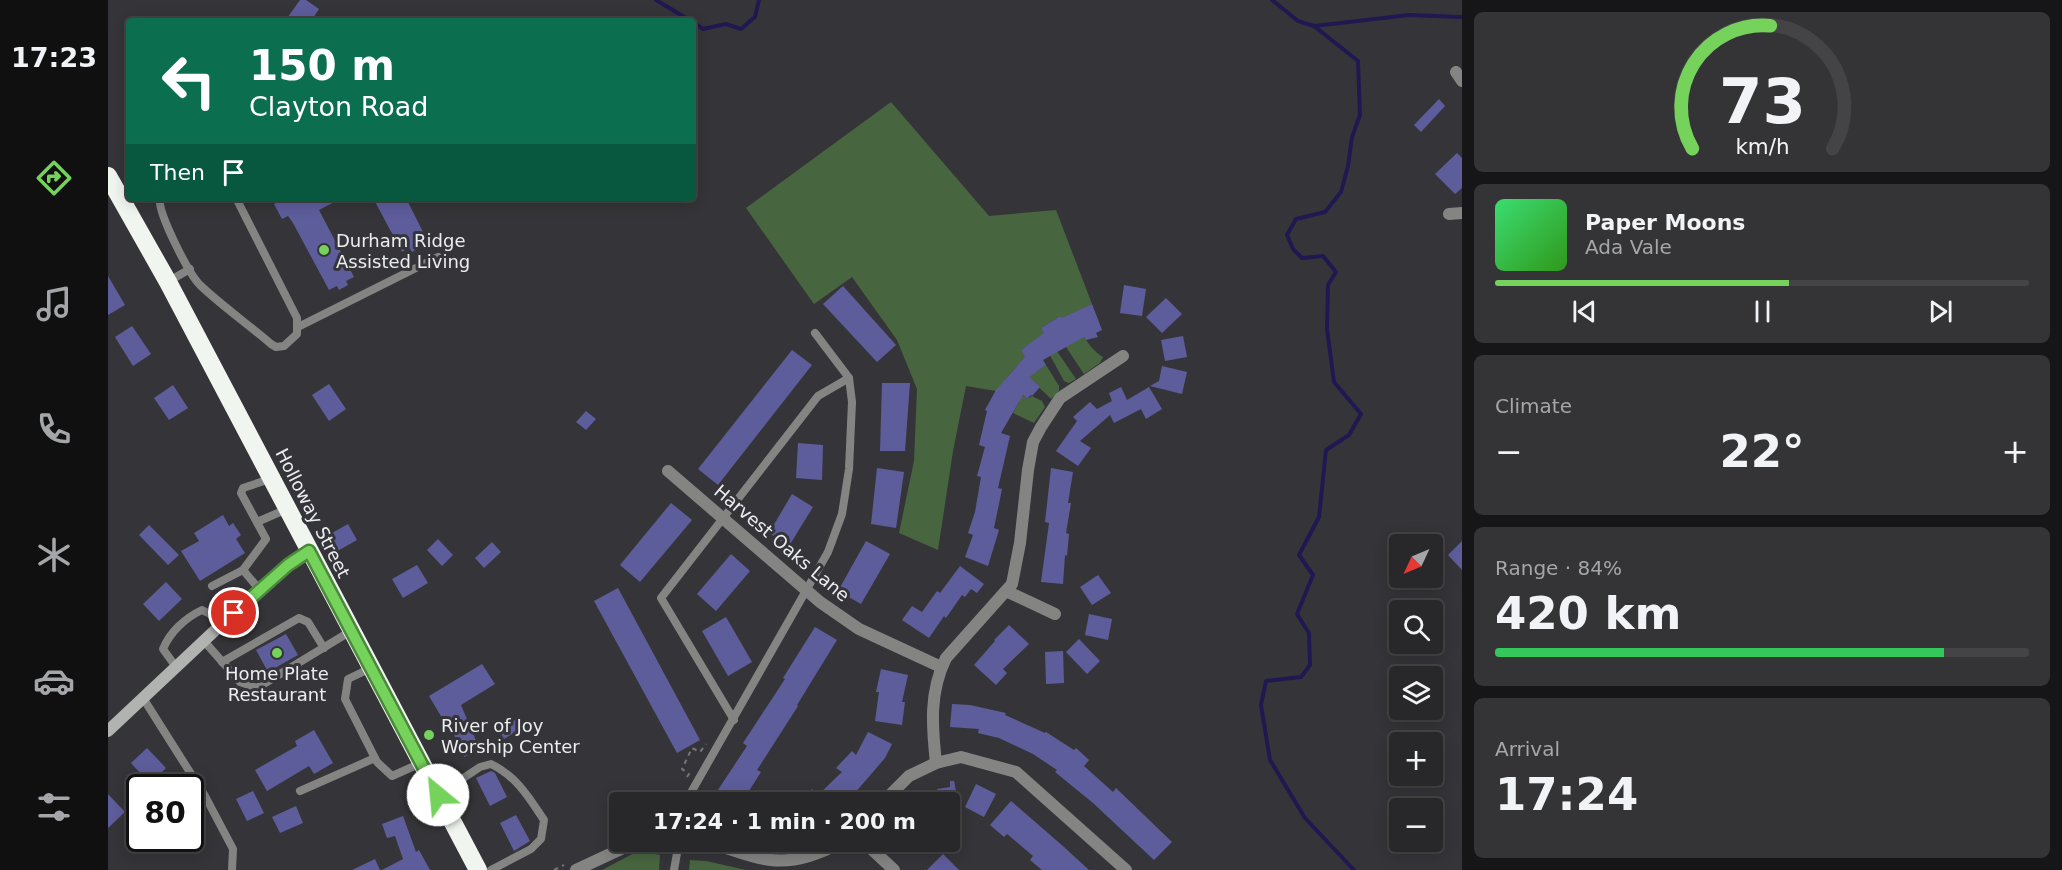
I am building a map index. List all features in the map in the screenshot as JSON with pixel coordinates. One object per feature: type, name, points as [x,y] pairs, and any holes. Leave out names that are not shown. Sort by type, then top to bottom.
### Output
[{"type":"highway","name":"Holloway Street","points":[[108,176],[168,282],[478,870]]},
{"type":"street","points":[[1449,214],[1462,213]]},
{"type":"street","points":[[936,763],[932,701],[941,667],[946,658],[1012,584],[1020,543],[1033,442],[1060,398],[1123,356]]},
{"type":"street","name":"Harvest Oaks Lane","points":[[668,471],[805,591],[859,629],[941,667]]},
{"type":"street","points":[[108,731],[259,589],[309,551]]},
{"type":"street","points":[[1006,591],[1055,614]]},
{"type":"street","points":[[893,792],[909,776],[936,763],[961,757],[1016,772],[1126,870]]},
{"type":"street","points":[[576,870],[615,852]]},
{"type":"street","points":[[739,852],[769,860],[785,860],[822,852]]},
{"type":"street","points":[[875,852],[894,870]]},
{"type":"lane","points":[[160,201],[163,219],[198,283],[276,347],[284,346],[297,334],[297,318],[238,201]]},
{"type":"lane","points":[[298,327],[438,257]]},
{"type":"lane","points":[[168,282],[190,269]]},
{"type":"lane","points":[[691,792],[828,552],[842,514],[852,435],[849,378],[815,333]]},
{"type":"lane","points":[[734,720],[661,598],[818,396],[849,378]]},
{"type":"lane","points":[[212,586],[243,570],[266,539],[242,493],[243,488],[271,478]]},
{"type":"lane","points":[[257,522],[287,509]]},
{"type":"lane","points":[[243,570],[259,589]]},
{"type":"lane","points":[[176,667],[163,649],[168,637],[192,615],[202,610],[210,614],[221,625]]},
{"type":"lane","points":[[222,662],[299,618],[308,621],[324,648]]},
{"type":"lane","points":[[204,641],[240,682],[256,688],[351,631]]},
{"type":"lane","points":[[370,668],[348,679],[345,699],[375,758],[392,776],[421,763]]},
{"type":"lane","points":[[143,698],[205,796],[233,849],[232,870]]},
{"type":"lane","points":[[300,791],[375,758]]},
{"type":"lane","points":[[438,795],[480,767],[491,764],[523,787],[544,819],[541,839],[531,849],[491,870]]},
{"type":"lane","points":[[674,870],[677,852]]},
{"type":"path","points":[[685,783],[688,774],[682,769],[692,748],[700,752],[711,737]]},
{"type":"green space","points":[[891,102],[989,216],[1056,210],[1092,304],[1074,313],[1088,343],[1103,357],[1100,363],[1084,374],[1066,347],[1073,334],[1060,316],[1041,328],[1076,379],[1069,383],[1064,381],[1040,337],[1021,350],[1036,372],[1046,365],[1059,386],[1059,391],[1051,399],[1017,366],[1005,380],[1027,399],[1032,396],[1042,401],[1045,407],[1034,423],[1013,413],[1019,402],[996,391],[966,386],[953,451],[938,550],[899,533],[914,461],[917,389],[897,340],[852,277],[814,304],[746,208]]},
{"type":"green space","points":[[636,852],[660,855],[659,870],[602,870]]},
{"type":"green space","points":[[690,860],[706,861],[746,870],[689,870]]},
{"type":"building","points":[[300,0],[306,0],[319,9],[313,18],[287,18]]},
{"type":"building","points":[[1439,99],[1445,106],[1421,132],[1414,125]]},
{"type":"building","points":[[1457,153],[1462,158],[1462,188],[1455,194],[1435,174]]},
{"type":"building","name":"Durham Ridge Assisted Living","points":[[280,201],[336,201],[319,210],[354,277],[346,281],[348,285],[339,290],[337,286],[329,290],[293,223],[288,216],[282,219],[274,204]]},
{"type":"building","name":"Durham Ridge Assisted Living","points":[[375,201],[408,201],[426,238],[419,242],[421,247],[412,252],[409,247],[402,252]]},
{"type":"building","points":[[108,276],[125,305],[108,315]]},
{"type":"building","points":[[1124,285],[1146,289],[1142,316],[1120,313]]},
{"type":"building","points":[[843,286],[896,345],[877,362],[823,304]]},
{"type":"building","points":[[1166,298],[1182,314],[1162,333],[1146,317]]},
{"type":"building","points":[[1092,304],[1102,330],[1096,333],[1098,337],[1086,340],[1084,337],[1043,360],[1046,365],[1029,377],[1040,387],[1027,399],[1023,395],[1001,433],[1010,436],[998,488],[1002,489],[994,528],[999,530],[988,566],[965,557],[973,535],[968,533],[975,512],[981,477],[977,476],[985,447],[979,445],[987,411],[985,410],[996,390],[1025,357],[1021,350],[1044,333],[1041,328],[1060,316],[1062,318]]},
{"type":"building","points":[[132,326],[151,354],[133,366],[115,337]]},
{"type":"building","points":[[1183,336],[1187,357],[1165,361],[1161,340]]},
{"type":"building","points":[[792,350],[812,365],[718,485],[698,469]]},
{"type":"building","points":[[1162,366],[1187,372],[1182,394],[1150,386],[1159,381]]},
{"type":"building","points":[[882,383],[910,383],[905,451],[880,451]]},
{"type":"building","points":[[329,384],[346,409],[329,421],[312,395]]},
{"type":"building","points":[[173,385],[188,408],[169,420],[154,398]]},
{"type":"building","points":[[1121,387],[1127,400],[1149,387],[1162,409],[1146,419],[1141,409],[1114,423],[1110,415],[1080,441],[1091,448],[1078,466],[1056,451],[1077,421],[1073,417],[1090,402],[1097,409],[1112,401],[1109,393]]},
{"type":"building","points":[[586,411],[596,419],[586,430],[576,422]]},
{"type":"building","points":[[798,443],[823,445],[822,480],[796,478]]},
{"type":"building","points":[[877,468],[904,472],[896,528],[871,524]]},
{"type":"building","points":[[1051,468],[1073,472],[1068,503],[1071,503],[1066,533],[1069,534],[1063,584],[1041,582],[1049,523],[1045,522]]},
{"type":"building","points":[[792,494],[813,507],[789,546],[769,533]]},
{"type":"building","points":[[671,503],[692,520],[640,582],[620,565]]},
{"type":"building","points":[[223,515],[229,526],[233,523],[241,535],[236,539],[245,553],[200,581],[181,551],[199,541],[194,533]]},
{"type":"building","points":[[348,524],[357,540],[334,553],[325,537]]},
{"type":"building","points":[[149,525],[179,555],[168,565],[139,535]]},
{"type":"building","points":[[438,539],[453,555],[442,566],[427,550]]},
{"type":"building","points":[[866,541],[890,554],[861,604],[838,591]]},
{"type":"building","points":[[1462,541],[1462,570],[1448,555]]},
{"type":"building","points":[[492,542],[501,552],[484,568],[475,558]]},
{"type":"building","points":[[731,554],[750,571],[716,611],[697,594]]},
{"type":"building","points":[[417,565],[428,583],[403,598],[392,579]]},
{"type":"building","points":[[960,566],[984,584],[977,593],[971,589],[965,597],[962,595],[929,638],[902,620],[912,606],[922,612],[937,591],[940,593]]},
{"type":"building","points":[[1098,575],[1111,593],[1092,605],[1080,587]]},
{"type":"building","points":[[166,582],[182,599],[159,621],[143,604]]},
{"type":"building","points":[[618,588],[700,740],[677,753],[594,601]]},
{"type":"building","points":[[1089,614],[1112,619],[1108,640],[1085,635]]},
{"type":"building","points":[[726,617],[752,662],[728,676],[702,631]]},
{"type":"building","points":[[1009,625],[1029,644],[1003,669],[1007,673],[996,685],[974,665]]},
{"type":"building","points":[[815,627],[837,640],[757,770],[761,772],[748,792],[717,792],[747,746],[743,743],[785,679],[783,678]]},
{"type":"building","name":"Home Plate Restaurant","points":[[286,634],[298,655],[268,672],[256,650]]},
{"type":"building","points":[[1079,639],[1100,661],[1087,674],[1066,652]]},
{"type":"building","points":[[1063,651],[1064,683],[1046,684],[1045,652]]},
{"type":"building","points":[[482,664],[495,684],[461,705],[480,750],[464,757],[448,721],[445,723],[429,696]]},
{"type":"building","points":[[881,669],[908,675],[902,702],[905,702],[902,725],[875,721],[879,692],[876,692]]},
{"type":"building","points":[[952,704],[970,705],[1006,713],[1005,715],[1046,732],[1074,750],[1076,748],[1089,760],[1084,766],[1113,792],[1116,788],[1172,842],[1154,860],[1093,803],[1055,772],[1057,770],[1033,754],[999,738],[978,733],[979,729],[950,727]]},
{"type":"building","points":[[515,720],[520,729],[504,739],[499,730]]},
{"type":"building","points":[[314,730],[333,763],[314,774],[309,766],[267,791],[255,770],[297,746],[295,741]]},
{"type":"building","points":[[868,732],[892,744],[885,758],[856,792],[821,792],[842,772],[836,768],[852,751],[856,755]]},
{"type":"building","points":[[147,748],[166,768],[160,774],[141,774],[131,763]]},
{"type":"building","points":[[491,771],[495,773],[507,797],[490,806],[476,778]]},
{"type":"building","points":[[950,781],[954,781],[956,792],[938,792],[937,789],[950,787]]},
{"type":"building","points":[[976,784],[996,794],[984,817],[965,807]]},
{"type":"building","points":[[253,791],[264,813],[247,821],[236,799]]},
{"type":"building","points":[[108,794],[125,812],[108,828]]},
{"type":"building","points":[[1011,801],[1089,870],[1042,870],[1030,860],[1033,856],[1007,834],[1004,837],[990,825]]},
{"type":"building","points":[[296,806],[303,823],[280,833],[272,817]]},
{"type":"building","points":[[516,815],[530,841],[514,851],[500,823]]},
{"type":"building","points":[[403,816],[416,852],[419,850],[430,870],[382,870],[403,859],[395,836],[387,838],[382,824]]},
{"type":"building","points":[[943,854],[959,870],[927,870]]},
{"type":"building","points":[[375,859],[380,870],[352,870]]},
{"type":"waterway","points":[[656,0],[686,18]]},
{"type":"waterway","points":[[696,24],[703,29],[726,24],[741,29],[755,17],[759,0]]},
{"type":"waterway","points":[[1272,0],[1298,21],[1314,26],[1409,15],[1462,17]]},
{"type":"waterway","points":[[1314,26],[1358,61],[1360,115],[1352,137],[1341,192],[1325,212],[1296,219],[1287,235],[1293,249],[1302,258],[1323,256],[1336,272],[1328,285],[1327,329],[1334,382],[1361,414],[1349,435],[1326,450],[1319,517],[1299,555],[1313,575],[1297,614],[1309,633],[1310,665],[1301,677],[1266,681],[1261,705],[1270,760],[1305,818],[1354,870]]},
{"type":"place","name":"Durham Ridge Assisted Living","points":[[324,250]]},
{"type":"place","name":"Home Plate Restaurant","points":[[277,653]]},
{"type":"place","name":"River of Joy Worship Center","points":[[429,735]]},
{"type":"route","points":[[234,613],[262,586],[309,551],[438,795]]}]
